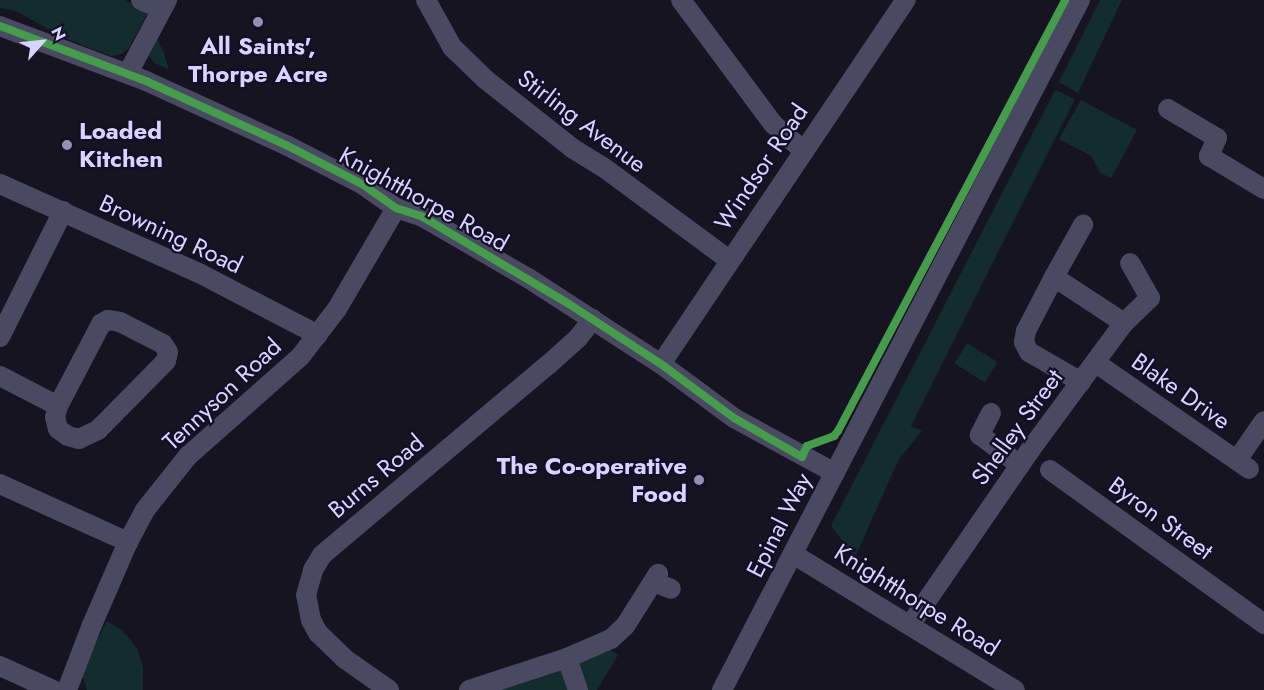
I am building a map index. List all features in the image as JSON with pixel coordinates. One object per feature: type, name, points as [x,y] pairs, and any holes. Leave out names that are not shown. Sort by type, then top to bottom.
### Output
[{"type":"street","points":[[128,73],[164,4],[141,0]]},
{"type":"street","name":"Stirling Avenue","points":[[426,0],[452,47],[485,78],[572,148],[603,167],[729,260]]},
{"type":"street","points":[[681,0],[773,124],[804,151]]},
{"type":"street","name":"Windsor Road","points":[[661,364],[906,0]]},
{"type":"street","name":"Epinal Way","points":[[722,690],[1080,0]]},
{"type":"street","name":"Knightthorpe Road","points":[[0,26],[128,73],[286,145],[362,184],[396,208],[423,217],[592,319],[661,364],[734,418],[835,473]]},
{"type":"street","points":[[1168,109],[1217,138],[1209,156],[1264,189]]},
{"type":"street","name":"Browning Road","points":[[0,184],[199,273],[318,335]]},
{"type":"street","name":"Tennyson Road","points":[[67,690],[128,542],[151,502],[188,456],[280,376],[318,335],[348,290],[396,208]]},
{"type":"street","points":[[0,337],[63,211]]},
{"type":"street","points":[[1081,382],[1029,352],[1024,342],[1026,331],[1083,225]]},
{"type":"street","name":"Shelley Street","points":[[910,625],[1020,465],[1124,323],[1150,298],[1130,263]]},
{"type":"street","points":[[1054,278],[1124,323]]},
{"type":"street","name":"Burns Road","points":[[390,690],[345,659],[318,633],[310,620],[306,594],[312,570],[322,555],[548,365],[578,338],[592,319]]},
{"type":"street","points":[[108,320],[120,322],[163,344],[168,352],[166,361],[89,436],[79,439],[68,436],[58,429],[55,417],[58,406],[101,324],[108,320]]},
{"type":"street","name":"Blake Drive","points":[[1096,363],[1252,471],[1264,421]]},
{"type":"street","points":[[0,375],[58,406]]},
{"type":"street","points":[[991,413],[980,435],[1020,465]]},
{"type":"street","name":"Byron Street","points":[[1050,470],[1264,624]]},
{"type":"street","points":[[0,484],[128,542]]},
{"type":"street","name":"Knightthorpe Road","points":[[793,554],[1015,690]]},
{"type":"street","points":[[469,690],[601,644],[620,632],[661,582]]},
{"type":"street","points":[[567,657],[578,690]]},
{"type":"street","points":[[0,666],[53,690]]},
{"type":"green space","points":[[0,0],[125,0],[148,13],[128,49],[122,54],[111,56],[64,38],[16,11],[0,8]]},
{"type":"green space","points":[[1100,0],[1122,0],[1078,93],[1059,82]]},
{"type":"green space","points":[[157,38],[169,70],[155,63],[149,56]]},
{"type":"green space","points":[[1055,90],[1075,99],[911,426],[922,431],[899,459],[855,557],[831,526]]},
{"type":"green space","points":[[1081,100],[1137,130],[1111,178],[1100,173],[1091,156],[1059,139]]},
{"type":"green space","points":[[967,343],[998,362],[985,382],[954,363]]},
{"type":"green space","points":[[107,621],[122,630],[137,648],[143,667],[143,690],[87,690],[81,671]]},
{"type":"green space","points":[[601,644],[618,655],[597,690],[469,690]]},
{"type":"cycle path","points":[[0,26],[146,81],[286,145],[362,184],[396,208],[423,217],[569,304],[661,364],[734,418],[802,457],[807,446],[834,436],[838,431],[1065,0]]},
{"type":"place","name":"All Saints', Thorpe Acre","points":[[258,22]]},
{"type":"place","name":"Loaded Kitchen","points":[[67,145]]},
{"type":"place","name":"The Co-operative Food","points":[[699,480]]}]
